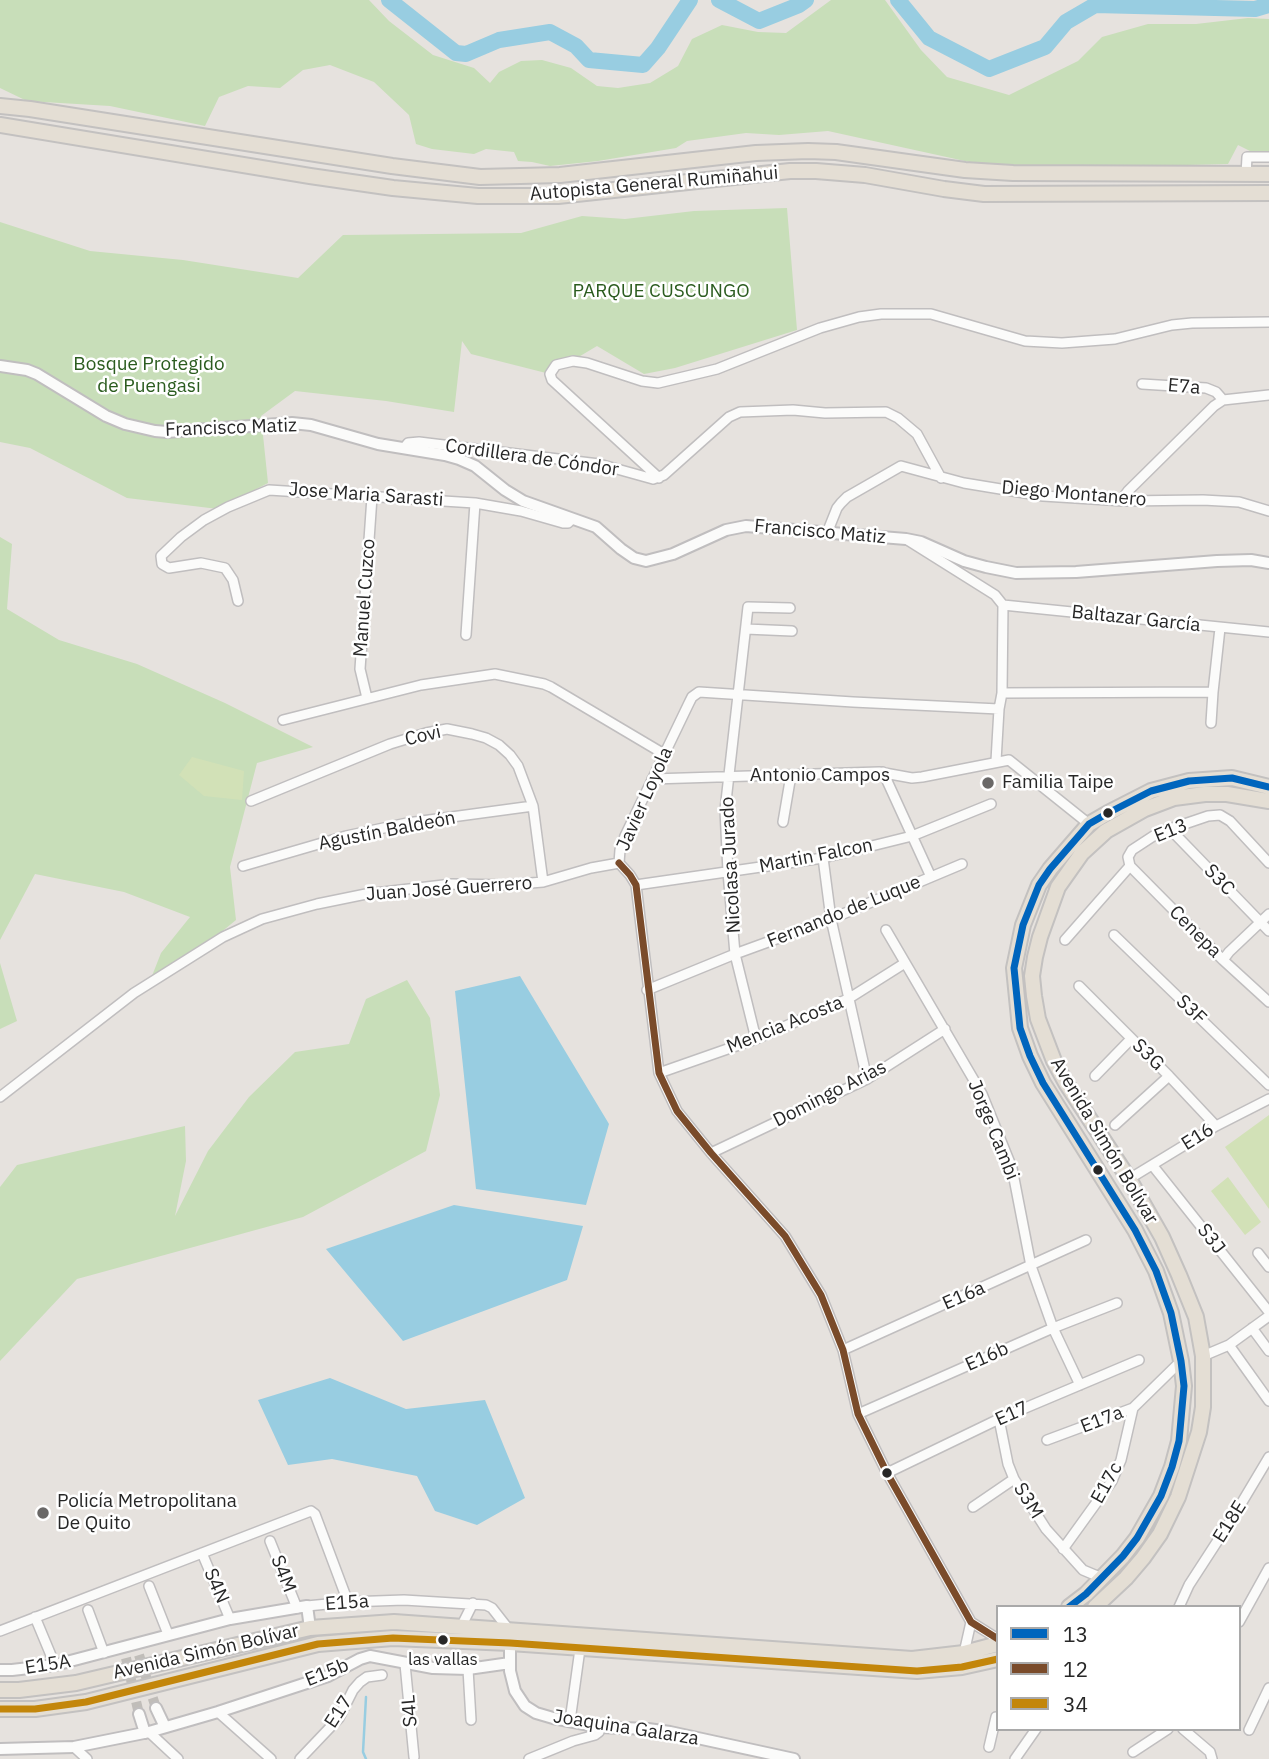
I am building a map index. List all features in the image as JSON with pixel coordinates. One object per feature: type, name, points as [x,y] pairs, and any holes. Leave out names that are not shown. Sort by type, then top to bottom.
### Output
[{"type":"highway","points":[[0,100],[30,109]]},
{"type":"highway","name":"Autopista General Rumiñahui","points":[[0,106],[480,177],[560,176],[756,153],[808,151],[845,153],[965,170],[1013,173],[1269,174]]},
{"type":"highway","name":"Autopista General Rumiñahui","points":[[0,125],[310,176],[393,188],[478,196],[558,196],[816,171],[865,175],[984,194],[1269,194]]},
{"type":"highway","name":"Avenida Simón Bolívar","points":[[1072,1605],[1102,1578],[1137,1538],[1161,1496],[1179,1441],[1184,1386],[1171,1312],[1146,1251],[1043,1083],[1020,1028],[1014,968],[1023,925],[1050,869],[1089,824],[1108,813],[1151,791],[1189,780],[1232,778],[1269,787]]},
{"type":"highway","name":"Avenida Simón Bolívar","points":[[1097,1605],[1143,1558],[1160,1534],[1178,1497],[1199,1432],[1203,1407],[1203,1356],[1196,1317],[1161,1237],[1129,1179],[1054,1061],[1038,1019],[1032,976],[1034,957],[1058,887],[1082,853],[1106,831],[1145,809],[1174,798],[1227,794],[1269,801]]},
{"type":"highway","name":"Avenida Simón Bolívar","points":[[0,1690],[76,1683],[310,1628],[394,1622],[461,1627],[580,1649],[917,1671],[962,1667],[996,1659]]},
{"type":"highway","name":"Avenida Simón Bolívar","points":[[0,1709],[35,1709],[86,1702],[318,1644],[393,1638],[510,1637],[912,1659],[964,1653],[996,1642]]},
{"type":"street","points":[[1246,175],[1247,157],[1269,157]]},
{"type":"street","points":[[941,478],[921,440],[892,414],[793,410],[734,414],[659,478],[552,380],[550,374],[556,365],[573,361],[658,383],[698,375],[734,363],[820,328],[881,314],[931,314],[1025,341],[1062,343],[1115,339],[1172,325],[1269,322]]},
{"type":"street","name":"Francisco Matiz","points":[[0,366],[37,374],[106,416],[155,431],[292,423],[311,425],[378,444],[459,458],[475,466],[523,501],[596,527],[634,558],[646,561],[674,554],[736,527],[746,526],[906,539],[921,542],[964,561],[1016,573],[1076,572],[1217,561],[1269,562]]},
{"type":"street","name":"E7a","points":[[1142,384],[1206,388],[1216,392],[1223,400]]},
{"type":"street","points":[[1124,500],[1128,491],[1223,400],[1269,395]]},
{"type":"street","name":"Cordillera de Cóndor","points":[[404,448],[408,443],[419,442],[599,464],[653,479],[659,478]]},
{"type":"street","name":"Diego Montanero","points":[[827,533],[837,508],[847,497],[901,466],[941,478],[1043,496],[1240,502],[1269,511]]},
{"type":"street","name":"Jose Maria Sarasti","points":[[238,601],[233,580],[225,568],[201,563],[169,568],[162,564],[161,556],[204,520],[261,492],[279,489],[475,503],[521,511],[563,523],[572,519]]},
{"type":"street","name":"Manuel Cuzco","points":[[367,698],[360,669],[372,497]]},
{"type":"street","points":[[466,635],[475,503]]},
{"type":"street","points":[[906,539],[995,595],[1003,605],[1002,693],[996,761],[1014,762],[1089,824]]},
{"type":"street","name":"Baltazar García","points":[[1003,605],[1269,632]]},
{"type":"street","name":"Nicolasa Jurado","points":[[756,1039],[735,954],[724,810],[748,607],[790,608]]},
{"type":"street","points":[[1211,723],[1220,628]]},
{"type":"street","points":[[746,629],[792,631]]},
{"type":"street","points":[[284,720],[421,685],[495,674],[551,687],[664,754]]},
{"type":"street","name":"Javier Loyola","points":[[636,886],[630,874],[619,863],[620,850],[688,703],[695,694],[704,691],[999,709]]},
{"type":"street","points":[[1002,693],[1213,692]]},
{"type":"street","name":"Covi","points":[[251,801],[390,744],[426,733],[447,729],[486,738],[499,745],[518,766],[533,806],[543,881]]},
{"type":"street","name":"Antonio Campos","points":[[652,779],[883,772],[904,777],[922,777],[996,761]]},
{"type":"street","points":[[883,772],[931,877]]},
{"type":"street","points":[[783,822],[791,775]]},
{"type":"street","name":"Martin Falcon","points":[[636,886],[823,858],[912,836],[990,804]]},
{"type":"street","name":"Agustín Baldeón","points":[[243,866],[398,824],[533,806]]},
{"type":"street","name":"E13","points":[[1065,940],[1129,862],[1132,850],[1158,833],[1220,815],[1230,821],[1269,863]]},
{"type":"street","name":"S3C","points":[[1170,829],[1269,931]]},
{"type":"street","points":[[823,858],[831,919],[867,1079]]},
{"type":"street","name":"Cenepa","points":[[1129,862],[1223,960],[1269,1002]]},
{"type":"street","name":"Juan José Guerrero","points":[[0,1097],[134,993],[223,937],[262,919],[366,894],[452,884],[506,885],[543,881],[619,863]]},
{"type":"street","name":"Fernando de Luque","points":[[647,990],[831,919],[962,864]]},
{"type":"street","points":[[636,886],[659,1073],[677,1111],[785,1236],[821,1295],[843,1350],[858,1414],[887,1473],[971,1622],[996,1640]]},
{"type":"street","points":[[1223,960],[1269,914]]},
{"type":"street","name":"Jorge Cambi","points":[[886,930],[982,1094],[1012,1168],[1031,1266],[1054,1328],[1080,1385]]},
{"type":"street","name":"S3F","points":[[1114,936],[1269,1085]]},
{"type":"street","name":"Mencia Acosta","points":[[659,1073],[756,1039],[848,999],[905,963]]},
{"type":"street","name":"S3G","points":[[1079,986],[1216,1126]]},
{"type":"street","name":"Domingo Arias","points":[[711,1153],[867,1079],[945,1029]]},
{"type":"street","points":[[1095,1076],[1131,1039]]},
{"type":"street","points":[[1115,1125],[1169,1076]]},
{"type":"street","name":"E16","points":[[1129,1179],[1216,1126],[1269,1099]]},
{"type":"street","name":"S3J","points":[[1153,1166],[1269,1314]]},
{"type":"street","name":"E16a","points":[[843,1350],[1086,1240]]},
{"type":"street","points":[[1258,1253],[1269,1267]]},
{"type":"street","name":"E16b","points":[[858,1414],[1117,1303]]},
{"type":"street","points":[[1203,1356],[1229,1345],[1269,1314]]},
{"type":"street","points":[[1252,1328],[1269,1352]]},
{"type":"street","points":[[1229,1345],[1269,1401]]},
{"type":"street","name":"E17","points":[[887,1473],[999,1419],[1139,1360]]},
{"type":"street","name":"E17a","points":[[1047,1440],[1133,1408],[1181,1361]]},
{"type":"street","name":"E17c","points":[[1063,1549],[1112,1481],[1121,1460],[1133,1408]]},
{"type":"street","name":"S3M","points":[[999,1419],[1008,1465],[1046,1529],[1083,1570],[1102,1578]]},
{"type":"street","name":"E18E","points":[[1180,1605],[1269,1457]]},
{"type":"street","points":[[973,1507],[1014,1479]]},
{"type":"street","points":[[0,1631],[311,1511],[315,1514],[348,1602]]},
{"type":"street","name":"S4M","points":[[270,1541],[302,1607]]},
{"type":"street","name":"S4N","points":[[202,1553],[230,1619]]},
{"type":"street","points":[[1241,1618],[1269,1568]]},
{"type":"street","points":[[1083,1570],[1086,1594]]},
{"type":"street","points":[[149,1586],[168,1634]]},
{"type":"street","name":"E15a","points":[[137,1650],[168,1634],[230,1619],[302,1607],[404,1600],[486,1605],[492,1608],[510,1637]]},
{"type":"street","points":[[461,1627],[473,1603]]},
{"type":"street","points":[[302,1607],[310,1628]]},
{"type":"street","points":[[88,1610],[104,1653]]},
{"type":"street","points":[[35,1617],[55,1665]]},
{"type":"street","points":[[964,1653],[971,1622]]},
{"type":"street","name":"Joaquina Galarza","points":[[510,1637],[510,1663],[515,1691],[527,1708],[600,1727],[670,1732],[779,1758],[794,1759]]},
{"type":"street","points":[[570,1721],[580,1649]]},
{"type":"street","name":"E15A","points":[[0,1670],[55,1665],[104,1653],[137,1650]]},
{"type":"street","name":"E15b","points":[[147,1732],[328,1676],[365,1657],[433,1668],[468,1669],[510,1663]]},
{"type":"street","name":"S4L","points":[[405,1664],[414,1757]]},
{"type":"street","points":[[468,1669],[471,1720]]},
{"type":"street","name":"E17","points":[[300,1759],[339,1718],[360,1682],[367,1677],[382,1675]]},
{"type":"street","points":[[1248,1730],[1269,1688]]},
{"type":"street","points":[[156,1708],[165,1727]]},
{"type":"street","points":[[218,1712],[271,1759]]},
{"type":"street","points":[[139,1714],[147,1732],[177,1759]]},
{"type":"street","points":[[989,1746],[996,1717]]},
{"type":"street","points":[[529,1759],[595,1735],[600,1727]]},
{"type":"street","points":[[1015,1759],[1034,1731]]},
{"type":"street","points":[[1133,1752],[1165,1731]]},
{"type":"street","points":[[1185,1731],[1210,1752],[1212,1759]]},
{"type":"street","points":[[0,1749],[74,1747],[147,1732]]},
{"type":"street","points":[[74,1747],[87,1759]]},
{"type":"green space","points":[[0,0],[369,0],[389,21],[433,55],[474,68],[490,83],[499,72],[521,61],[542,60],[571,68],[597,86],[618,88],[650,83],[678,66],[692,39],[722,25],[758,32],[786,33],[831,0],[885,0],[921,50],[947,77],[1009,95],[1078,61],[1102,37],[1148,24],[1269,19],[1269,152],[1252,152],[1238,145],[1228,164],[1109,167],[983,165],[828,131],[779,135],[746,133],[687,141],[676,148],[550,166],[518,161],[514,152],[486,149],[474,154],[432,149],[416,144],[409,115],[374,82],[330,65],[303,70],[280,88],[248,86],[219,97],[205,126],[110,106],[27,101],[0,88]]},
{"type":"green space","name":"Bosque Protegido de Puengasi","points":[[787,208],[797,330],[675,368],[644,374],[597,346],[550,374],[471,354],[462,341],[454,412],[295,391],[261,416],[268,483],[218,509],[127,498],[30,448],[0,442],[0,222],[90,251],[183,260],[298,278],[343,235],[521,233],[582,216],[625,219],[694,211]]},
{"type":"green space","points":[[0,537],[12,544],[7,609],[59,640],[137,664],[225,703],[313,747],[257,763],[230,867],[236,920],[203,947],[150,981],[161,953],[190,917],[124,892],[35,874],[0,940]]},
{"type":"green space","points":[[192,757],[244,771],[242,800],[204,796],[179,775]]},
{"type":"green space","points":[[0,963],[17,1021],[0,1029]]},
{"type":"green space","points":[[407,980],[430,1018],[440,1095],[426,1151],[303,1217],[77,1279],[0,1361],[0,1187],[17,1165],[185,1126],[186,1161],[175,1216],[208,1151],[249,1097],[295,1052],[349,1044],[366,999]]},
{"type":"green space","points":[[1269,1115],[1269,1209],[1225,1147]]},
{"type":"green space","points":[[1228,1177],[1261,1222],[1245,1235],[1211,1191]]},
{"type":"water","points":[[520,976],[609,1124],[586,1205],[476,1189],[455,991]]},
{"type":"water","points":[[454,1205],[583,1226],[567,1280],[403,1341],[326,1249]]},
{"type":"water","points":[[330,1378],[406,1409],[485,1400],[525,1498],[477,1525],[435,1511],[417,1476],[332,1459],[288,1465],[258,1400]]},
{"type":"waterway","points":[[389,0],[456,53],[466,54],[499,40],[550,32],[576,46],[589,60],[643,65],[658,48],[690,0]]},
{"type":"waterway","points":[[719,0],[759,21],[806,0]]},
{"type":"waterway","points":[[898,0],[929,38],[989,69],[1045,47],[1066,22],[1095,5],[1255,9],[1269,5]]},
{"type":"waterway","points":[[366,1697],[363,1752],[366,1759]]},
{"type":"tunnel","points":[[139,1655],[156,1708]]},
{"type":"tunnel","points":[[126,1658],[139,1714]]},
{"type":"transit line","name":"13","points":[[1072,1605],[1123,1556],[1137,1538],[1161,1496],[1179,1441],[1184,1386],[1171,1313],[1156,1271],[1135,1230],[1043,1083],[1020,1028],[1014,968],[1023,925],[1039,885],[1050,869],[1089,824],[1108,813],[1151,791],[1189,781],[1232,778],[1269,787]]},
{"type":"transit line","name":"12","points":[[619,863],[636,885],[659,1073],[677,1111],[785,1236],[821,1295],[843,1350],[858,1414],[887,1473],[971,1622],[996,1638]]},
{"type":"transit line","name":"34","points":[[0,1709],[35,1709],[86,1702],[318,1644],[393,1638],[510,1643],[917,1671],[962,1667],[996,1659]]},
{"type":"place","name":"Familia Taipe","points":[[988,783]]},
{"type":"place","name":"Policía Metropolitana De Quito","points":[[43,1513]]},
{"type":"place","name":"las vallas","points":[[443,1640]]},
{"type":"park label","name":"PARQUE CUSCUNGO","points":[[661,292]]}]
